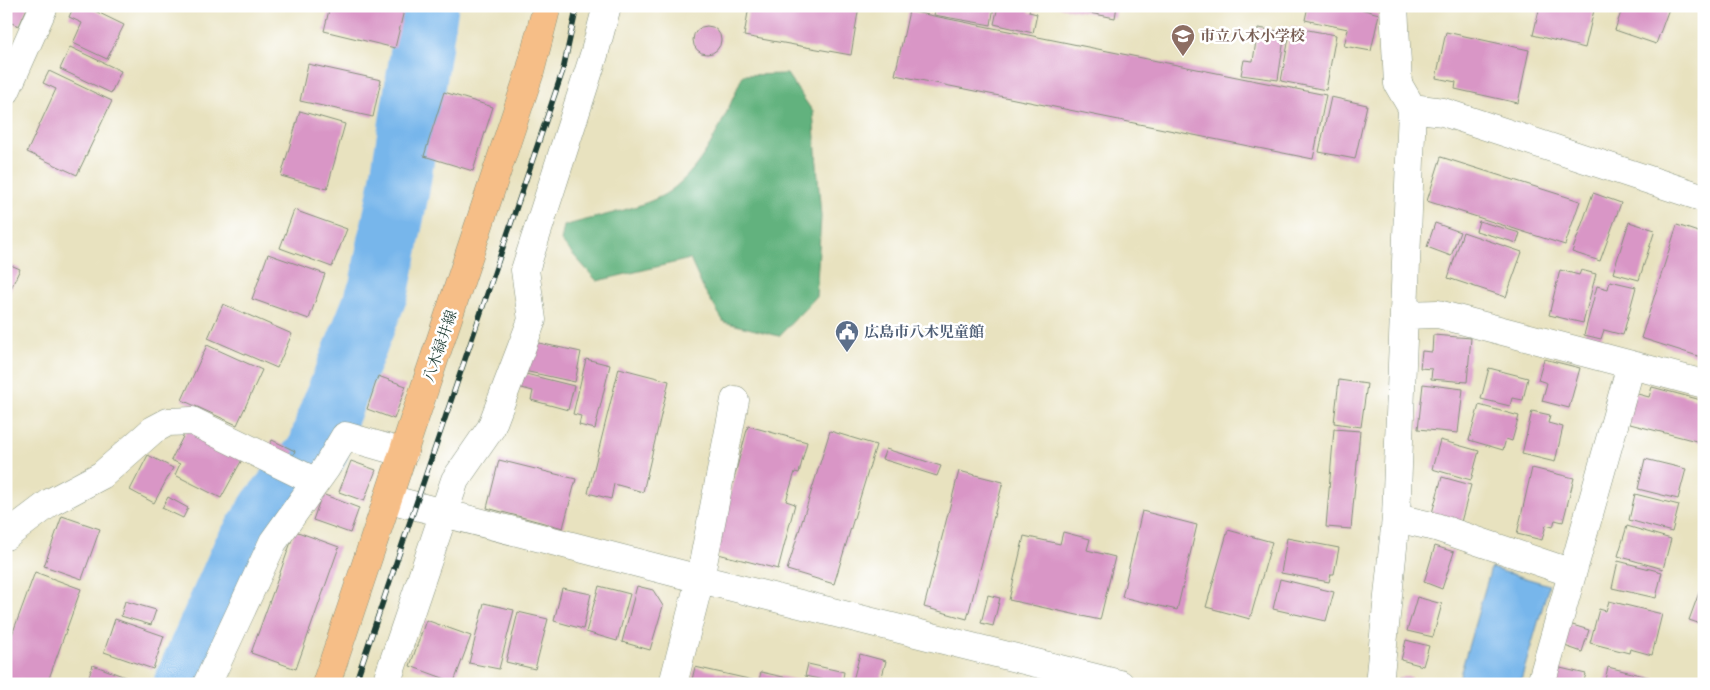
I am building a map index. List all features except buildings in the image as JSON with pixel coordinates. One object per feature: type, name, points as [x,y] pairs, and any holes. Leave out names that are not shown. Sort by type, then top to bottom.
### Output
[{"type":"main road","name":"八木緑井線","points":[[326,684],[530,72],[547,6]]},
{"type":"street","points":[[6,91],[14,50],[44,6]]},
{"type":"street","points":[[388,683],[443,514],[456,480],[491,428],[532,320],[525,270],[594,55],[607,6]]},
{"type":"street","points":[[1379,684],[1396,518],[1412,108],[1398,84],[1394,6]]},
{"type":"street","points":[[1412,108],[1443,112],[1704,198]]},
{"type":"street","points":[[1404,315],[1438,314],[1704,384]]},
{"type":"street","points":[[1541,684],[1630,365]]},
{"type":"street","points":[[673,684],[700,579],[735,400]]},
{"type":"street","points":[[6,536],[51,502],[102,475],[153,430],[168,422],[192,421],[316,482]]},
{"type":"street","points":[[207,684],[273,542],[316,482],[345,436],[404,453]]},
{"type":"street","points":[[388,499],[1120,684]]},
{"type":"street","points":[[1396,518],[1436,527],[1572,573]]},
{"type":"green space","points":[[787,74],[813,112],[821,217],[816,297],[779,336],[724,322],[703,288],[690,259],[597,281],[561,241],[564,226],[619,212],[660,197],[683,180],[705,153],[714,138],[743,75]]},
{"type":"water","points":[[1491,568],[1549,585],[1520,684],[1458,682]]},
{"type":"waterway","points":[[184,684],[242,553],[269,510],[318,451],[327,419],[379,289],[399,189],[428,6]]},
{"type":"railway","points":[[355,684],[563,70],[577,6]]},
{"type":"place","name":"市立八木小学校","points":[[1183,57]]},
{"type":"place","name":"広島市八木児童館","points":[[847,353]]}]
